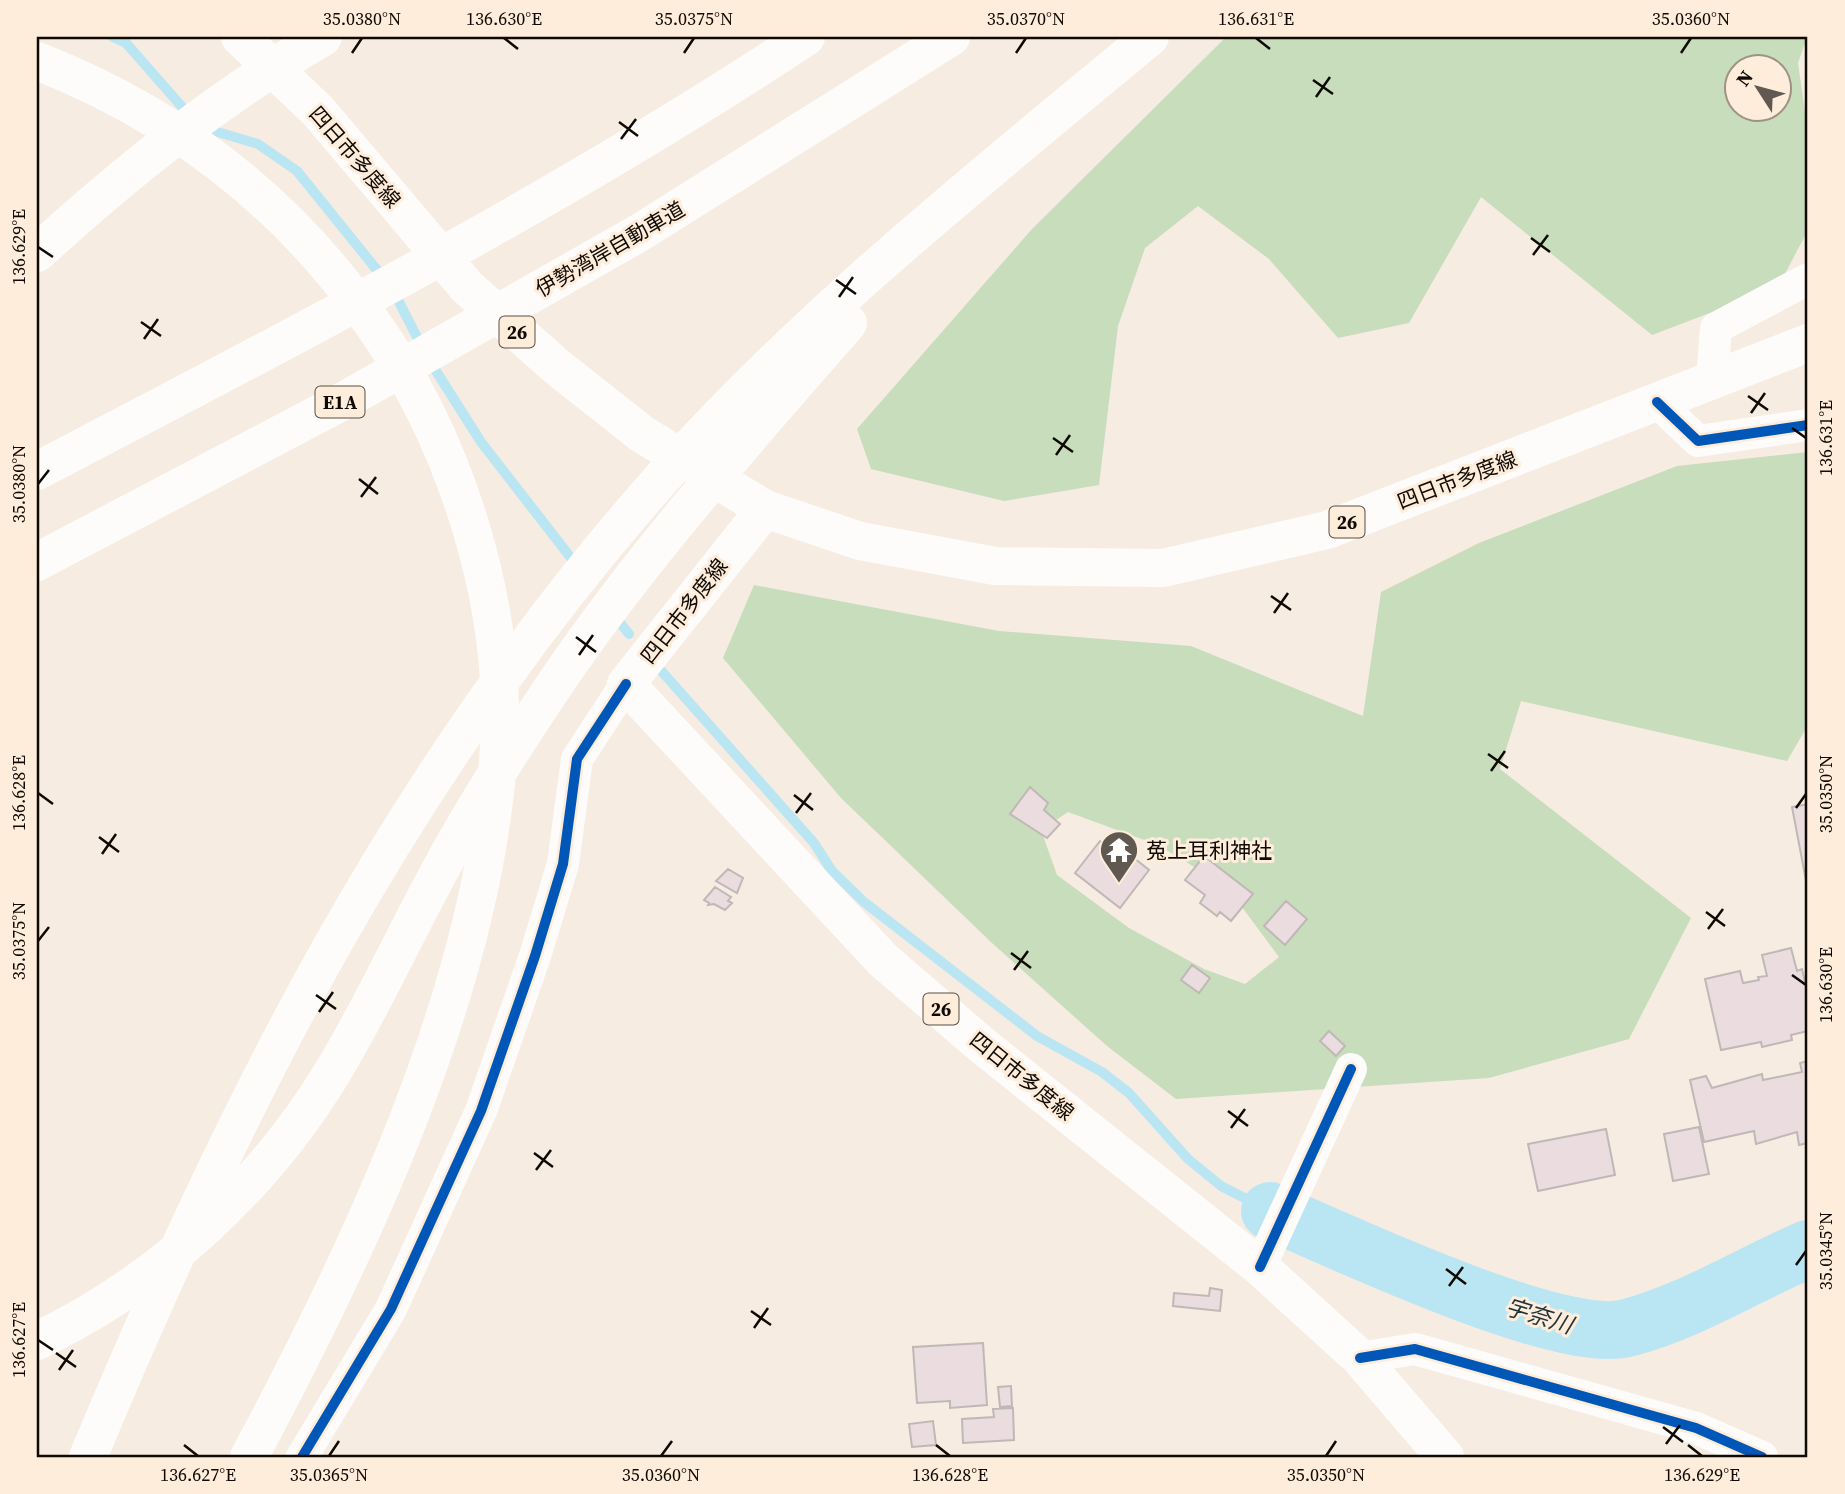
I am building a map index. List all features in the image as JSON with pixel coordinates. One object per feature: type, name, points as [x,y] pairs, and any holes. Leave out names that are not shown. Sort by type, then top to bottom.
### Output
[{"type":"main road","name":"四日市多度線","points":[[240,37],[318,111],[467,287],[556,366],[642,434],[765,509],[860,541],[995,566],[1163,568],[1327,530],[1808,343]]},
{"type":"main road","points":[[37,471],[307,330],[595,167],[806,37]]},
{"type":"main road","name":"伊勢湾岸自動車道","points":[[37,562],[348,399],[639,233],[951,37]]},
{"type":"main road","points":[[88,1457],[144,1323],[223,1149],[317,967],[381,858],[507,669],[577,578],[656,484],[741,394],[841,314],[930,233],[1012,152],[1150,37]]},
{"type":"main road","points":[[37,253],[136,165],[225,98],[316,40]]},
{"type":"main road","points":[[37,61],[85,80],[159,118],[235,175],[289,223],[341,279],[389,346],[433,424],[461,495],[475,543],[495,643],[500,744],[487,850],[465,952],[429,1063],[379,1186],[323,1310],[249,1457]]},
{"type":"main road","points":[[37,1341],[110,1301],[163,1263],[214,1220],[295,1127],[337,1064],[438,873],[546,697],[683,515],[841,314]]},
{"type":"main road","name":"四日市多度線","points":[[765,509],[626,684],[883,960],[994,1055],[1266,1254],[1360,1357],[1445,1457]]},
{"type":"street","points":[[1712,380],[1716,328],[1808,279]]},
{"type":"street","points":[[1657,402],[1698,441],[1808,425]]},
{"type":"street","points":[[302,1457],[391,1309],[481,1111],[535,956],[563,864],[577,759],[626,684]]},
{"type":"street","points":[[1266,1254],[1351,1069]]},
{"type":"street","points":[[1360,1357],[1415,1349],[1696,1428],[1762,1457]]},
{"type":"green space","points":[[1226,37],[1807,37],[1798,63],[1808,133],[1808,230],[1778,287],[1652,335],[1481,197],[1409,323],[1338,338],[1269,259],[1198,206],[1145,248],[1118,326],[1099,485],[1004,501],[871,469],[857,429],[1032,229]]},
{"type":"green space","points":[[1808,452],[1808,725],[1787,761],[1521,701],[1500,769],[1691,918],[1629,1039],[1489,1078],[1176,1099],[1107,1046],[992,943],[841,798],[723,658],[754,585],[999,631],[1191,646],[1363,716],[1381,592],[1479,543],[1677,466]],"holes":[[[1068,812],[1158,845],[1227,887],[1279,957],[1245,984],[1204,969],[1129,928],[1057,875],[1041,830]]]},
{"type":"building","points":[[1030,787],[1048,803],[1044,810],[1060,824],[1047,838],[1010,814]]},
{"type":"building","points":[[1808,804],[1808,891],[1792,807]]},
{"type":"building","points":[[1100,841],[1114,851],[1119,846],[1149,870],[1120,908],[1075,873]]},
{"type":"building","points":[[1204,856],[1253,894],[1231,921],[1220,912],[1217,916],[1200,903],[1205,895],[1185,880]]},
{"type":"building","points":[[728,869],[743,878],[737,893],[716,881]]},
{"type":"building","points":[[715,887],[731,897],[728,901],[732,903],[725,910],[714,904],[708,905],[704,900]]},
{"type":"building","points":[[1286,901],[1307,919],[1285,945],[1264,926]]},
{"type":"building","points":[[1791,948],[1797,971],[1802,969],[1808,995],[1808,1031],[1791,1035],[1792,1040],[1762,1047],[1761,1042],[1721,1050],[1705,979],[1740,971],[1743,983],[1759,980],[1758,977],[1767,976],[1762,955]]},
{"type":"building","points":[[1192,965],[1210,978],[1199,993],[1181,980]]},
{"type":"building","points":[[1329,1031],[1345,1046],[1336,1056],[1320,1041]]},
{"type":"building","points":[[1808,1061],[1808,1143],[1799,1145],[1797,1132],[1756,1144],[1754,1131],[1704,1142],[1690,1080],[1706,1076],[1712,1088],[1762,1074],[1763,1080],[1802,1072],[1800,1063]]},
{"type":"building","points":[[1699,1127],[1709,1174],[1673,1181],[1664,1134]]},
{"type":"building","points":[[1606,1129],[1615,1175],[1538,1191],[1528,1144]]},
{"type":"building","points":[[1210,1288],[1222,1290],[1220,1311],[1173,1306],[1174,1293],[1209,1296]]},
{"type":"building","points":[[983,1343],[987,1405],[950,1408],[950,1401],[917,1403],[913,1347]]},
{"type":"building","points":[[1011,1386],[1012,1406],[1000,1407],[998,1387]]},
{"type":"building","points":[[1013,1408],[1014,1440],[963,1443],[962,1419],[994,1417],[993,1409]]},
{"type":"building","points":[[933,1421],[936,1445],[912,1447],[909,1424]]},
{"type":"waterway","points":[[113,37],[126,43],[190,116]]},
{"type":"waterway","points":[[204,128],[258,144],[297,171],[385,280]]},
{"type":"waterway","points":[[394,292],[422,347]]},
{"type":"waterway","points":[[429,360],[481,442],[578,567]]},
{"type":"waterway","points":[[614,615],[629,634]]},
{"type":"waterway","points":[[657,666],[814,843],[832,871],[864,902],[1037,1036],[1102,1072],[1129,1093],[1188,1159],[1221,1186],[1270,1211]]},
{"type":"waterway","name":"宇奈川","points":[[1270,1211],[1450,1288],[1553,1322],[1596,1329],[1627,1328],[1674,1312],[1808,1249]]},
{"type":"cycle path","points":[[1657,402],[1698,441],[1808,425]]},
{"type":"cycle path","points":[[302,1457],[391,1309],[481,1111],[535,956],[563,864],[577,759],[626,684]]},
{"type":"cycle path","points":[[1260,1267],[1351,1069]]},
{"type":"cycle path","points":[[1360,1358],[1415,1349],[1696,1428],[1762,1457]]},
{"type":"place","name":"菟上耳利神社","points":[[1119,884]]}]
